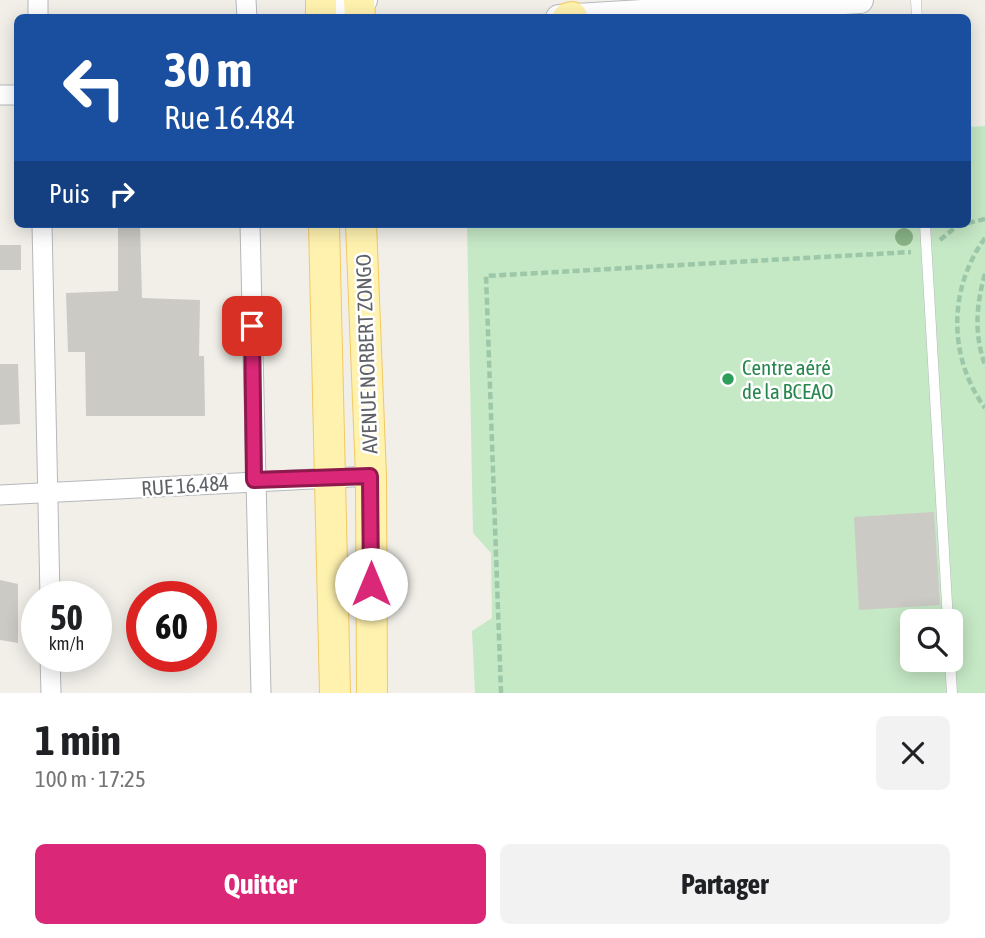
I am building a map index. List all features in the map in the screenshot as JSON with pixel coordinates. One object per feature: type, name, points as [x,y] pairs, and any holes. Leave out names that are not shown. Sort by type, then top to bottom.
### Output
[{"type":"main road","points":[[321,6],[361,0]]},
{"type":"main road","points":[[594,14],[659,6],[860,0]]},
{"type":"main road","name":"AVENUE NORBERT ZONGO","points":[[324,228],[335,693]]},
{"type":"main road","name":"AVENUE NORBERT ZONGO","points":[[365,231],[372,693]]},
{"type":"street","points":[[42,228],[50,581]]},
{"type":"street","points":[[250,228],[261,693]]},
{"type":"street","name":"RUE 16.484","points":[[0,495],[370,476]]},
{"type":"street","points":[[50,672],[51,693]]},
{"type":"lane","points":[[925,228],[947,609]]},
{"type":"lane","points":[[951,672],[952,693]]},
{"type":"path","points":[[501,693],[486,276],[926,251],[955,228]]},
{"type":"path","points":[[985,238],[967,269],[960,291],[957,336],[968,379],[985,408]]},
{"type":"path","points":[[985,274],[976,313],[977,333],[985,365]]},
{"type":"green space","name":"Centre aéré de la BCEAO","points":[[985,126],[985,693],[475,693],[472,631],[492,618],[491,553],[473,533],[467,228],[971,228],[971,127]]},
{"type":"building","points":[[118,228],[140,228],[142,298],[200,300],[199,356],[204,356],[205,416],[86,416],[85,352],[68,352],[66,293],[118,291]]},
{"type":"building","points":[[0,245],[21,245],[21,270],[0,270]]},
{"type":"building","points":[[0,364],[18,364],[20,424],[0,425]]},
{"type":"building","points":[[934,512],[940,605],[859,610],[854,517]]},
{"type":"building","points":[[0,580],[18,584],[18,643],[0,640]]},
{"type":"place","name":"Centre aéré de la BCEAO","points":[[728,379]]},
{"type":"route","points":[[252,326],[254,480],[370,476],[371,584]]}]
